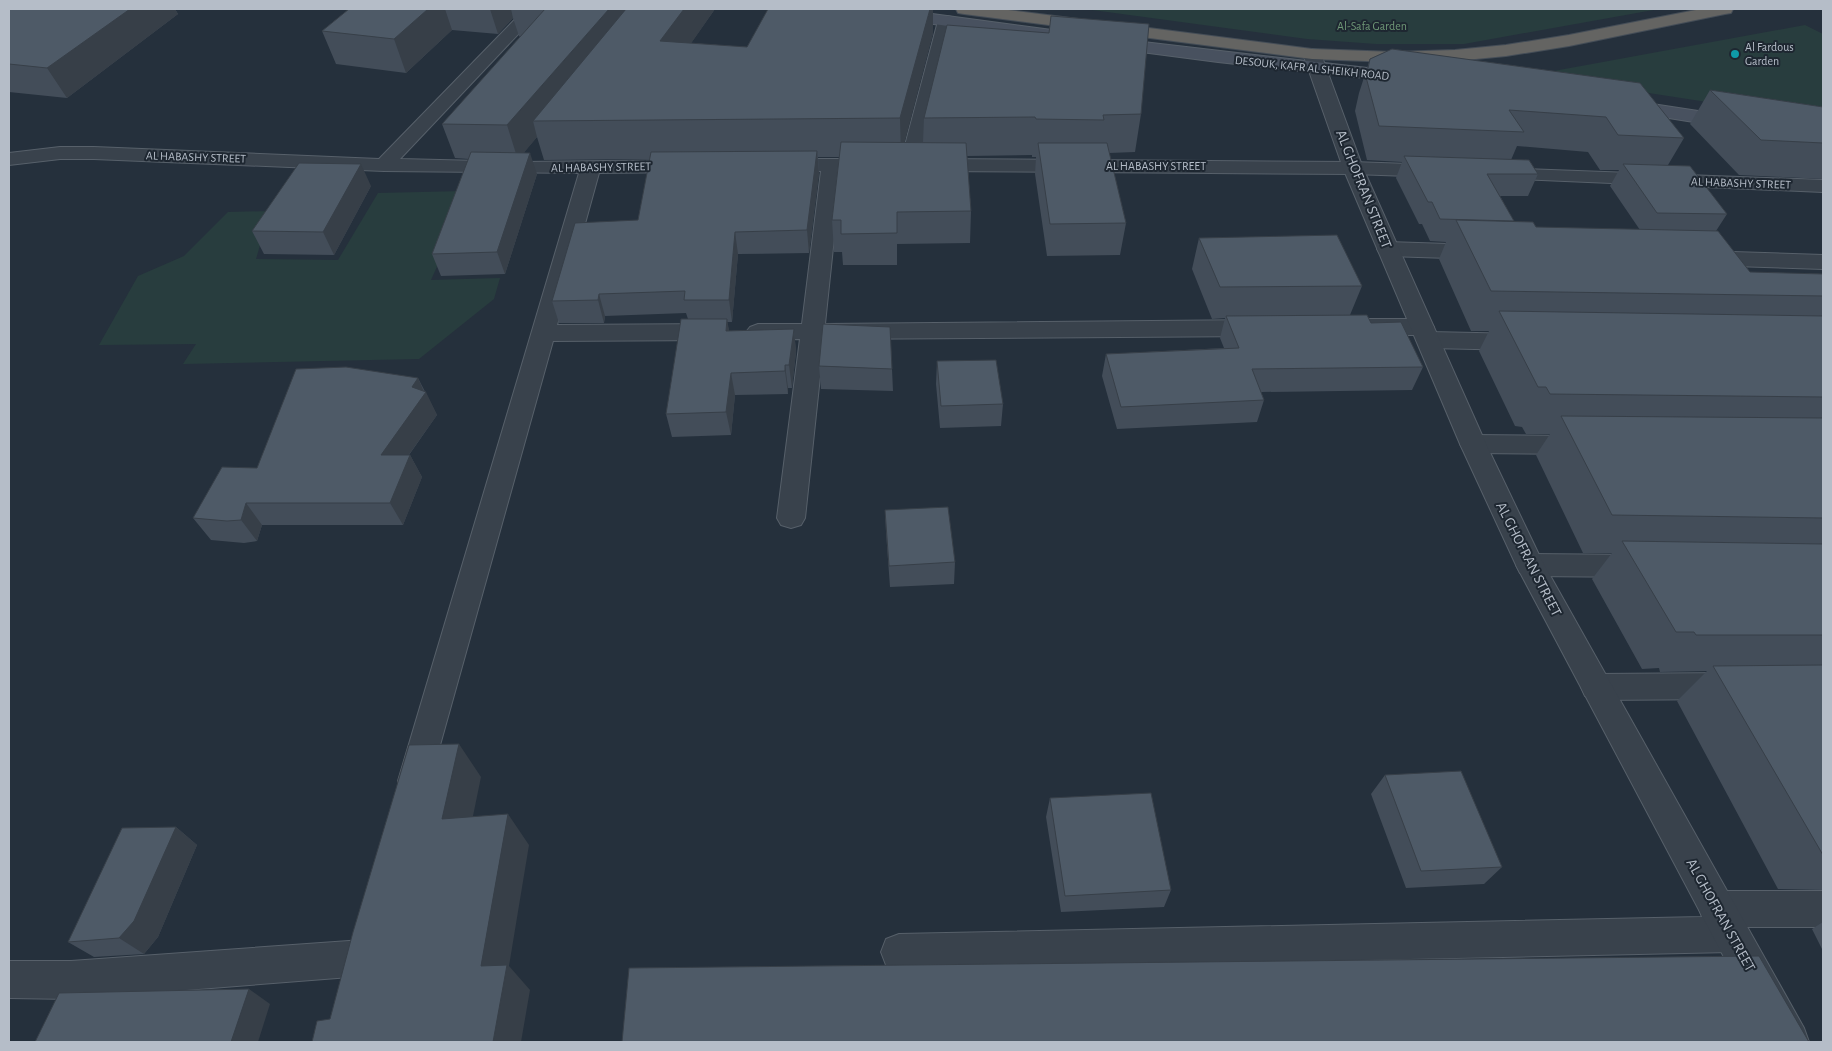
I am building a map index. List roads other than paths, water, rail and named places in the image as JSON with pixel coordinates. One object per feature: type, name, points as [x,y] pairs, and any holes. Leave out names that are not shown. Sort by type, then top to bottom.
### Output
[{"type":"highway","points":[[964,9],[1314,61],[1474,54],[1523,48],[1725,9]]},
{"type":"main road","name":"DESOUK, KAFR AL SHEIKH ROAD","points":[[860,9],[1218,58],[1314,61],[1420,79]]},
{"type":"main road","points":[[1607,103],[1751,126]]},
{"type":"street","points":[[384,165],[534,9]]},
{"type":"street","points":[[910,164],[946,21]]},
{"type":"street","name":"AL GHOFRAN STREET","points":[[1314,61],[1353,168],[1472,444],[1530,565],[1790,1042]]},
{"type":"street","name":"AL HABASHY STREET","points":[[9,159],[60,153],[94,153],[384,165],[531,160],[591,167],[706,166]]},
{"type":"street","name":"AL HABASHY STREET","points":[[764,166],[910,164],[1353,168],[1451,172]]},
{"type":"street","points":[[791,518],[832,165]]},
{"type":"street","points":[[407,805],[591,167]]},
{"type":"street","name":"AL HABASHY STREET","points":[[1480,173],[1823,186]]},
{"type":"street","points":[[1388,249],[1496,252]]},
{"type":"street","points":[[1682,258],[1822,264]]},
{"type":"street","points":[[1342,327],[1546,342]]},
{"type":"street","points":[[543,334],[1282,328]]},
{"type":"street","points":[[1472,444],[1599,445]]},
{"type":"street","points":[[1530,565],[1667,567]]},
{"type":"street","points":[[1596,687],[1754,686]]},
{"type":"street","points":[[899,952],[1724,922],[1823,909]]},
{"type":"street","points":[[9,980],[71,980],[364,958]]},
{"type":"place","name":"Al Fardous Garden","points":[[1735,54]]},
{"type":"park label","name":"Al-Safa Garden","points":[[1372,26]]}]
